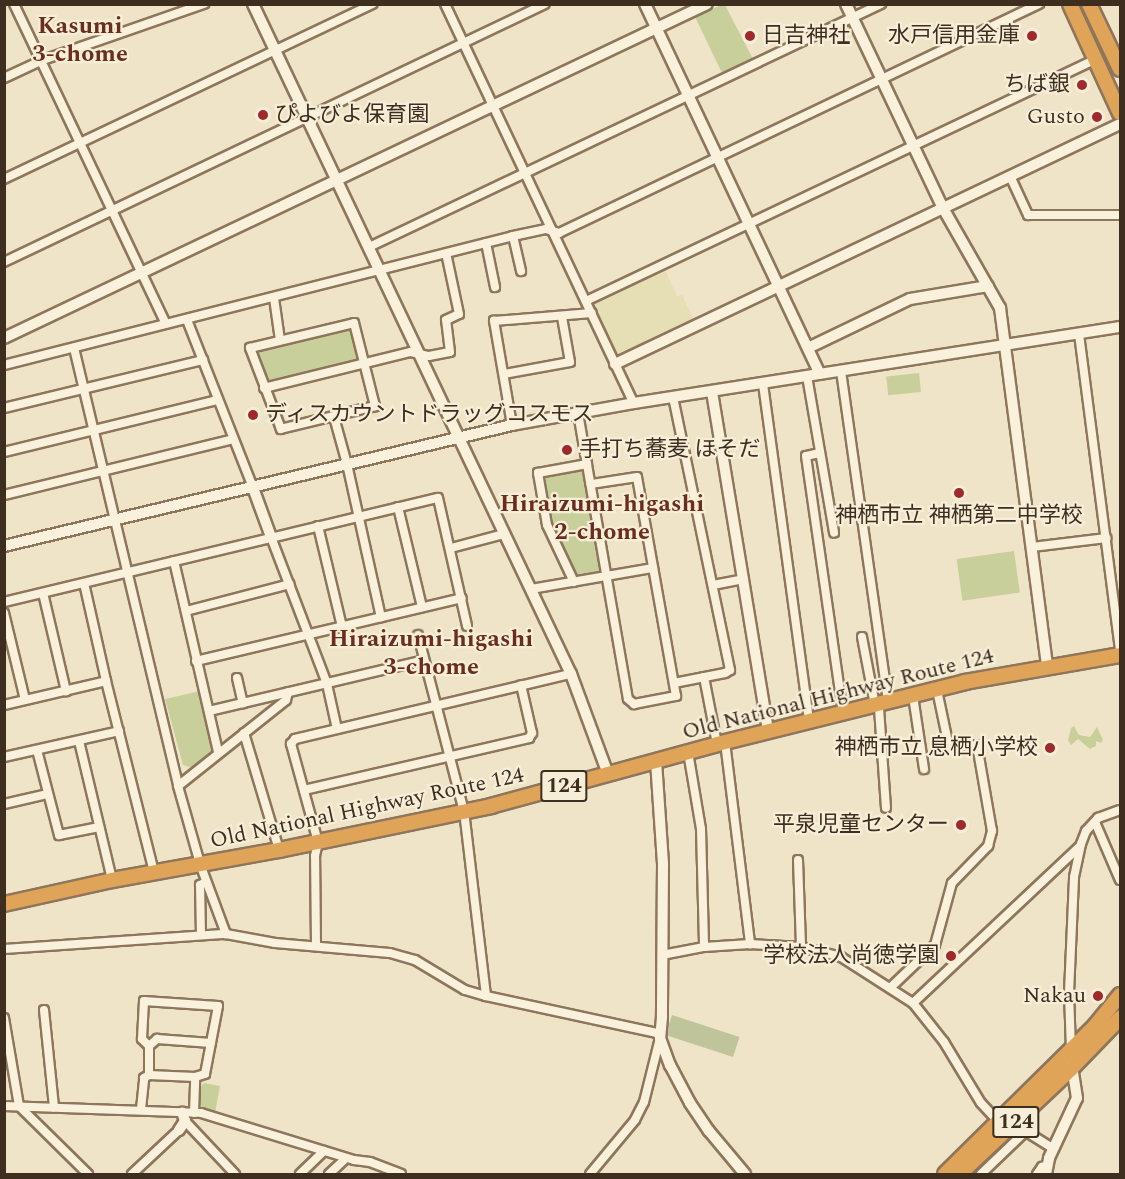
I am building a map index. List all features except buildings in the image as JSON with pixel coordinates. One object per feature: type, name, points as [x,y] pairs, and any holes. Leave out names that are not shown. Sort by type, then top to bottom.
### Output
[{"type":"highway","points":[[1070,4],[1120,113]]},
{"type":"highway","points":[[1089,4],[1120,69]]},
{"type":"highway","name":"Old National Highway Route 124","points":[[4,904],[112,880],[279,850],[464,812],[721,743],[882,703],[1047,667],[1120,655]]},
{"type":"highway","name":"124","points":[[945,1174],[1071,1050],[1120,995]]},
{"type":"highway","name":"124","points":[[960,1174],[1020,1127],[1120,1018]]},
{"type":"street","points":[[14,4],[166,324]]},
{"type":"street","points":[[4,78],[40,61],[204,4]]},
{"type":"street","points":[[253,4],[571,674],[608,774]]},
{"type":"street","points":[[4,180],[373,4]]},
{"type":"street","points":[[445,4],[634,403]]},
{"type":"street","points":[[4,262],[545,4]]},
{"type":"street","points":[[645,4],[820,374]]},
{"type":"street","points":[[4,338],[707,4]]},
{"type":"street","points":[[846,4],[943,208],[1000,308],[1047,667]]},
{"type":"street","points":[[369,247],[881,4]]},
{"type":"street","points":[[4,364],[187,320],[513,236],[546,229],[559,233],[1039,4]]},
{"type":"street","points":[[586,302],[1096,59]]},
{"type":"street","points":[[615,364],[1120,124]]},
{"type":"street","points":[[1010,177],[1028,215],[1120,216]]},
{"type":"street","points":[[513,236],[521,271]]},
{"type":"street","points":[[486,243],[495,287]]},
{"type":"street","points":[[264,388],[411,352],[429,356],[450,352],[446,320],[459,314],[446,253]]},
{"type":"street","points":[[808,348],[910,299],[988,286]]},
{"type":"street","points":[[274,298],[280,340]]},
{"type":"street","points":[[512,425],[494,321],[592,313]]},
{"type":"street","points":[[504,374],[570,362],[562,317]]},
{"type":"street","points":[[187,320],[327,684],[337,729]]},
{"type":"street","points":[[354,323],[375,406],[281,429],[250,348],[280,340],[354,323]]},
{"type":"street","points":[[4,546],[252,485],[512,425],[634,403],[1120,327]]},
{"type":"street","points":[[1079,333],[1120,648]]},
{"type":"street","points":[[74,348],[178,786],[200,864],[226,934]]},
{"type":"street","points":[[4,408],[202,360]]},
{"type":"street","points":[[841,371],[882,703],[879,708],[886,808]]},
{"type":"street","points":[[807,376],[834,533]]},
{"type":"street","points":[[763,384],[809,721]]},
{"type":"street","points":[[712,392],[768,731]]},
{"type":"street","points":[[673,397],[730,670],[674,682]]},
{"type":"street","points":[[4,452],[218,400]]},
{"type":"street","points":[[578,413],[628,699],[634,704],[676,696],[637,477],[591,484]]},
{"type":"street","points":[[334,417],[347,464],[381,617]]},
{"type":"street","points":[[4,495],[233,439]]},
{"type":"street","points":[[820,453],[806,456],[843,713]]},
{"type":"street","points":[[574,582],[547,525],[538,473],[587,465]]},
{"type":"street","points":[[4,602],[438,498],[467,626]]},
{"type":"street","points":[[398,507],[422,608]]},
{"type":"street","points":[[318,526],[342,627]]},
{"type":"street","points":[[451,548],[504,534]]},
{"type":"street","points":[[1032,547],[1106,538]]},
{"type":"street","points":[[174,561],[218,752]]},
{"type":"street","points":[[531,589],[653,568]]},
{"type":"street","points":[[713,585],[743,579]]},
{"type":"street","points":[[84,583],[154,872]]},
{"type":"street","points":[[186,611],[290,584]]},
{"type":"street","points":[[43,593],[66,690]]},
{"type":"street","points":[[196,661],[462,598]]},
{"type":"street","points":[[4,613],[25,700]]},
{"type":"street","points":[[418,635],[464,812],[486,996]]},
{"type":"street","points":[[862,638],[882,703]]},
{"type":"street","points":[[209,711],[424,660]]},
{"type":"street","points":[[316,945],[315,856],[318,842],[291,744],[295,739],[571,674]]},
{"type":"street","points":[[704,677],[721,743],[750,944]]},
{"type":"street","points":[[237,678],[243,703]]},
{"type":"street","points":[[4,705],[106,681]]},
{"type":"street","points":[[304,790],[529,738],[532,733],[521,685]]},
{"type":"street","points":[[890,988],[935,945],[952,883],[988,846],[992,831],[977,745],[948,747],[937,690]]},
{"type":"street","points":[[178,786],[286,700],[288,692]]},
{"type":"street","points":[[913,696],[924,769]]},
{"type":"street","points":[[4,757],[119,731]]},
{"type":"street","points":[[244,733],[279,850]]},
{"type":"street","points":[[79,741],[112,880]]},
{"type":"street","points":[[37,750],[58,836],[99,827]]},
{"type":"street","points":[[688,752],[701,829],[704,947]]},
{"type":"street","points":[[593,1173],[635,1120],[644,1102],[660,1038],[663,864],[656,760]]},
{"type":"street","points":[[4,804],[47,794]]},
{"type":"street","points":[[1037,1174],[1042,1167],[1046,1171],[1053,1148],[1077,1098],[1071,1069],[1069,993],[1073,892],[1081,844],[1086,831],[1095,822],[1106,814],[1120,810]]},
{"type":"street","points":[[1095,822],[1120,880]]},
{"type":"street","points":[[913,1004],[1081,844]]},
{"type":"street","points":[[798,860],[801,947]]},
{"type":"street","points":[[201,935],[200,885],[206,882]]},
{"type":"street","points":[[4,949],[226,934],[275,943],[390,953],[414,960],[465,990],[657,1033],[670,1065],[690,1103],[709,1131],[746,1174]]},
{"type":"street","points":[[662,955],[704,947],[750,944],[801,947],[841,957],[913,1004],[944,1042],[981,1103],[999,1122]]},
{"type":"street","points":[[141,1110],[144,1078],[149,1075],[195,1077],[205,1074],[218,1006],[144,1001],[142,1039],[149,1046],[149,1075]]},
{"type":"street","points":[[44,1010],[54,1107]]},
{"type":"street","points":[[4,1018],[19,1106],[88,1174]]},
{"type":"street","points":[[149,1046],[157,1039],[211,1042]]},
{"type":"street","points":[[194,1113],[195,1077]]},
{"type":"street","points":[[4,1106],[141,1110],[182,1121],[236,1174]]},
{"type":"street","points":[[132,1174],[182,1121],[194,1113],[346,1158],[370,1162],[383,1172],[401,1174]]},
{"type":"street","points":[[981,1174],[1020,1127],[1053,1148]]},
{"type":"street","points":[[300,1174],[324,1151]]},
{"type":"street","points":[[329,1174],[346,1158]]},
{"type":"shaded area","points":[[665,270],[677,296],[682,295],[694,320],[617,356],[594,305]]},
{"type":"green space","points":[[725,5],[753,59],[722,73],[695,17]]},
{"type":"green space","points":[[352,325],[360,360],[262,383],[254,348]]},
{"type":"green space","points":[[919,373],[921,392],[888,395],[886,376]]},
{"type":"green space","points":[[579,470],[585,475],[601,571],[599,574],[577,577],[549,522],[543,479],[545,476]]},
{"type":"green space","points":[[1014,551],[1020,593],[962,601],[957,559]]},
{"type":"green space","points":[[200,691],[215,747],[193,768],[183,765],[165,699]]},
{"type":"green space","points":[[1074,726],[1079,735],[1090,737],[1097,727],[1103,740],[1101,743],[1096,741],[1096,746],[1090,749],[1078,739],[1071,745],[1068,740],[1071,728]]},
{"type":"green space","points":[[672,1015],[740,1037],[733,1057],[666,1035]]},
{"type":"green space","points":[[204,1083],[220,1086],[215,1113],[206,1111],[200,1105],[201,1086]]},
{"type":"place","name":"日吉神社","points":[[750,36]]},
{"type":"place","name":"水戸信用金庫","points":[[1032,36]]},
{"type":"place","name":"ちば銀","points":[[1082,85]]},
{"type":"place","name":"ぴよびよ保育園","points":[[263,115]]},
{"type":"place","name":"Gusto","points":[[1097,117]]},
{"type":"place","name":"ディスカウントドラッグコスモス","points":[[253,415]]},
{"type":"place","name":"手打ち蕎麦 ほそだ","points":[[567,450]]},
{"type":"place","name":"神栖市立 神栖第二中学校","points":[[959,493]]},
{"type":"place","name":"神栖市立 息栖小学校","points":[[1050,748]]},
{"type":"place","name":"平泉児童センター","points":[[961,825]]},
{"type":"place","name":"学校法人尚徳学園","points":[[951,956]]},
{"type":"place","name":"Nakau","points":[[1098,996]]},
{"type":"district","name":"Kasumi 3-chome","points":[[80,41]]},
{"type":"district","name":"Hiraizumi-higashi 2-chome","points":[[602,519]]},
{"type":"district","name":"Hiraizumi-higashi 3-chome","points":[[431,654]]}]
